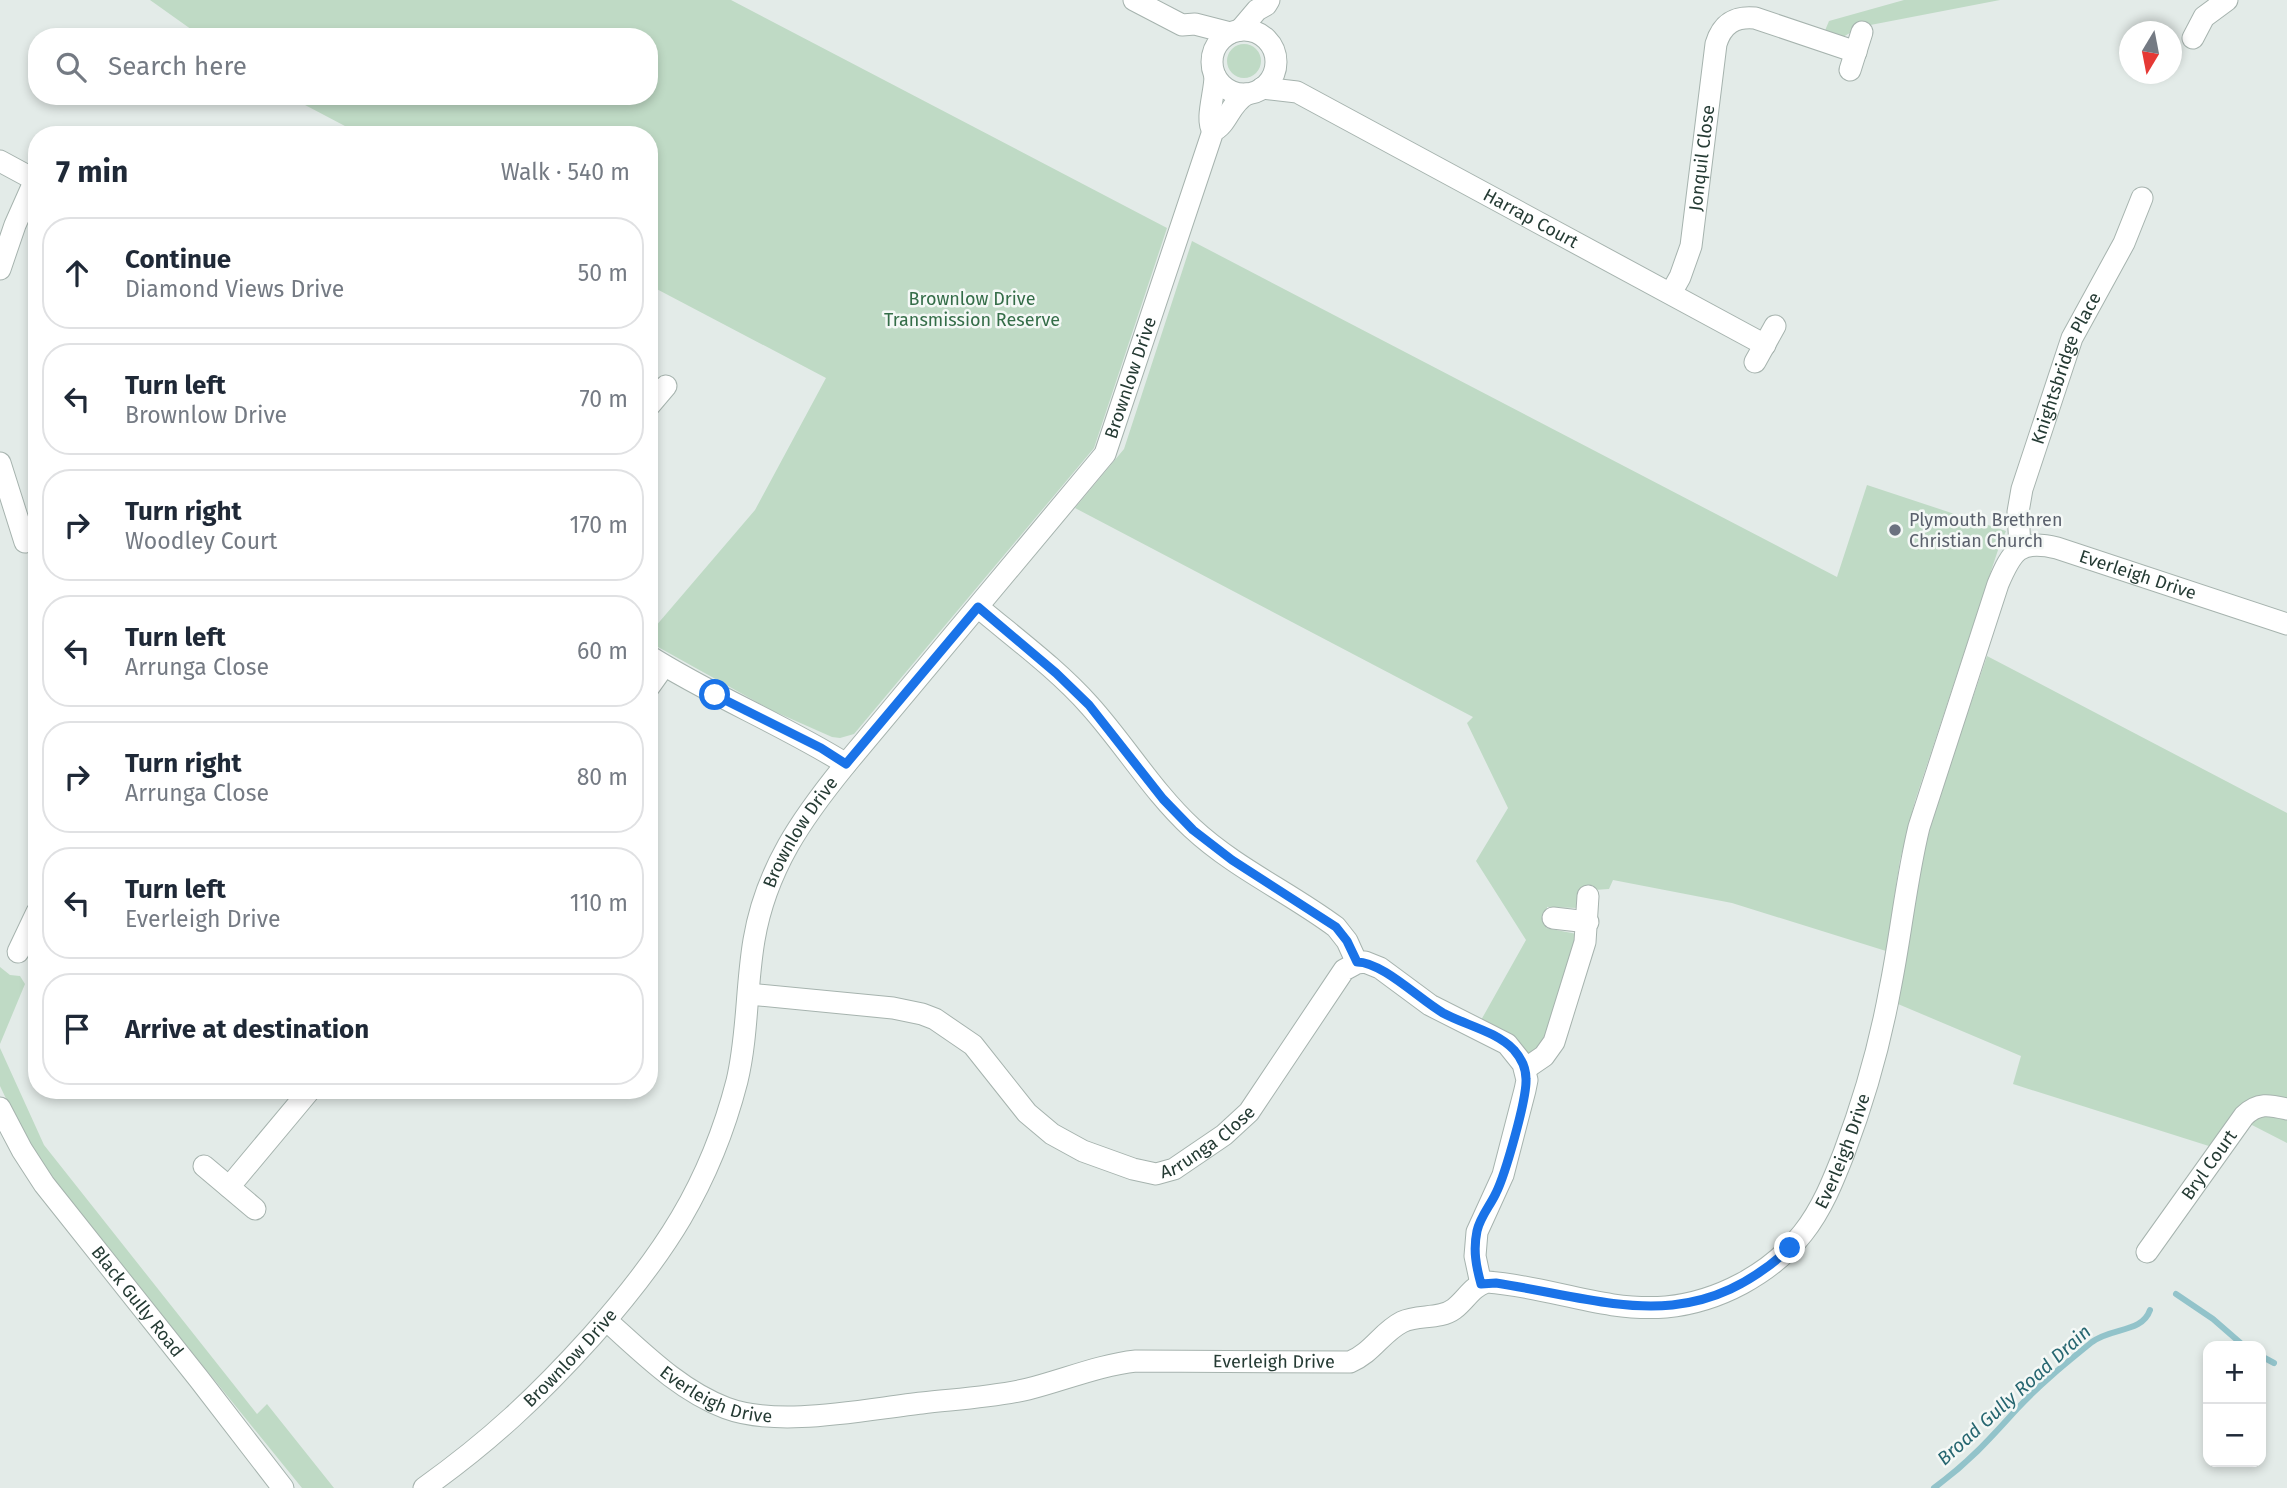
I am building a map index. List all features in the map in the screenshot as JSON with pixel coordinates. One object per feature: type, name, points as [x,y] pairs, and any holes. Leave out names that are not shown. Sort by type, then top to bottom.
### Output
[{"type":"street","points":[[1133,0],[1182,25],[1195,24],[1215,31],[1259,34],[1271,49]]},
{"type":"street","points":[[2193,38],[2204,17],[2227,0]]},
{"type":"street","points":[[1182,25],[1197,42],[1228,90],[1254,91],[1270,80],[1275,70],[1268,2]]},
{"type":"street","points":[[1213,68],[1217,44],[1268,2]]},
{"type":"street","name":"Jonquil Close","points":[[1671,293],[1691,246],[1716,44],[1725,15],[1755,18],[1856,51]]},
{"type":"street","name":"Harrap Court","points":[[1271,49],[1297,92]]},
{"type":"street","name":"Brownlow Drive","points":[[1213,68],[1214,100],[1208,120],[1213,131]]},
{"type":"street","name":"Harrap Court","points":[[1254,91],[1297,92],[1765,344]]},
{"type":"street","name":"Brownlow Drive","points":[[424,1488],[464,1459],[539,1394],[606,1320],[666,1245],[686,1212],[711,1161],[738,1077],[754,939],[773,874],[794,831],[846,764],[1105,454],[1213,131],[1222,124],[1234,103],[1254,91]]},
{"type":"street","points":[[0,161],[28,176]]},
{"type":"street","points":[[0,269],[28,197]]},
{"type":"street","name":"Knightsbridge Place","points":[[2021,547],[2018,512],[2022,489],[2072,338],[2124,243],[2142,198]]},
{"type":"street","points":[[658,395],[666,386]]},
{"type":"street","points":[[0,463],[25,542]]},
{"type":"street","name":"Everleigh Drive","points":[[606,1320],[670,1376],[696,1394],[744,1413],[790,1416],[1024,1390],[1106,1366],[1136,1361],[1350,1362],[1366,1353],[1399,1323],[1445,1314],[1481,1284],[1496,1283],[1589,1301],[1643,1308],[1689,1304],[1718,1294],[1747,1280],[1776,1261],[1803,1234],[1825,1197],[1858,1113],[1885,1013],[1910,864],[1919,827],[1998,584],[2012,554],[2031,544],[2057,548],[2287,624]]},
{"type":"street","points":[[978,607],[1056,673],[1089,705],[1163,799],[1193,830],[1232,860],[1336,927],[1347,941],[1357,962],[1380,968],[1446,1014],[1507,1044],[1519,1058],[1525,1069],[1525,1090],[1503,1175],[1477,1232],[1475,1256],[1481,1284]]},
{"type":"street","points":[[658,662],[726,701],[821,748],[846,764]]},
{"type":"street","points":[[1525,1069],[1544,1056],[1554,1042],[1582,955],[1588,922],[1588,896]]},
{"type":"street","points":[[1553,918],[1588,922]]},
{"type":"street","points":[[18,953],[28,931]]},
{"type":"street","name":"Arrunga Close","points":[[749,994],[893,1008],[935,1019],[973,1045],[1027,1113],[1052,1134],[1083,1151],[1133,1169],[1156,1174],[1174,1169],[1224,1135],[1249,1112],[1344,970],[1357,962]]},
{"type":"street","points":[[229,1187],[302,1099]]},
{"type":"street","name":"Bryl Court","points":[[2147,1252],[2244,1115],[2255,1107],[2264,1105],[2287,1109]]},
{"type":"street","name":"Black Gully Road","points":[[0,1108],[44,1184],[200,1379],[283,1488]]},
{"type":"street","points":[[204,1166],[255,1209]]},
{"type":"green space","name":"Brownlow Drive Transmission Reserve","points":[[150,0],[731,0],[1167,228],[1094,448],[854,734],[832,737],[771,710],[658,647],[658,623],[755,510],[826,378],[658,290],[658,126],[345,126],[305,105],[658,105],[658,28],[189,28]]},
{"type":"green space","points":[[1904,0],[2000,0],[1860,27],[1843,37],[1824,33],[1829,21]]},
{"type":"green space","points":[[1244,44],[1256,49],[1261,61],[1256,73],[1244,78],[1232,73],[1227,61],[1232,49]]},
{"type":"green space","points":[[1192,241],[1837,577],[1867,485],[2006,531],[1915,801],[1900,860],[1886,951],[1732,903],[1613,880],[1609,889],[1579,891],[1578,908],[1547,907],[1546,928],[1577,934],[1550,1031],[1537,1053],[1527,1054],[1480,1022],[1526,940],[1476,861],[1508,808],[1467,723],[1473,717],[1075,508],[1124,449]]},
{"type":"green space","points":[[1987,656],[2287,813],[2287,1100],[2261,1096],[2249,1099],[2212,1147],[2013,1084],[2021,1056],[1898,1004],[1927,840]]},
{"type":"green space","points":[[0,967],[10,975],[20,976],[25,984],[0,1044]]},
{"type":"green space","points":[[0,1048],[44,1145],[257,1414],[267,1404],[334,1488],[302,1488],[54,1182],[19,1126],[0,1086]]},
{"type":"green space","points":[[2263,1115],[2287,1118],[2287,1143],[2250,1124]]},
{"type":"waterway","points":[[2176,1294],[2213,1319],[2238,1341]]},
{"type":"waterway","name":"Broad Gully Road Drain","points":[[1934,1488],[1968,1461],[2034,1392],[2072,1358],[2100,1337],[2140,1323],[2150,1310]]},
{"type":"waterway","points":[[2266,1359],[2274,1363]]},
{"type":"place","name":"Plymouth Brethren Christian Church","points":[[1895,530]]},
{"type":"route","points":[[715,695],[821,748],[846,764],[978,607],[1074,689],[1163,799],[1210,844],[1336,927],[1343,934],[1357,962],[1380,968],[1446,1014],[1498,1038],[1519,1058],[1527,1080],[1522,1102],[1500,1185],[1482,1217],[1477,1232],[1475,1256],[1481,1284],[1496,1283],[1618,1306],[1668,1307],[1689,1304],[1729,1290],[1762,1271],[1790,1248]]}]
